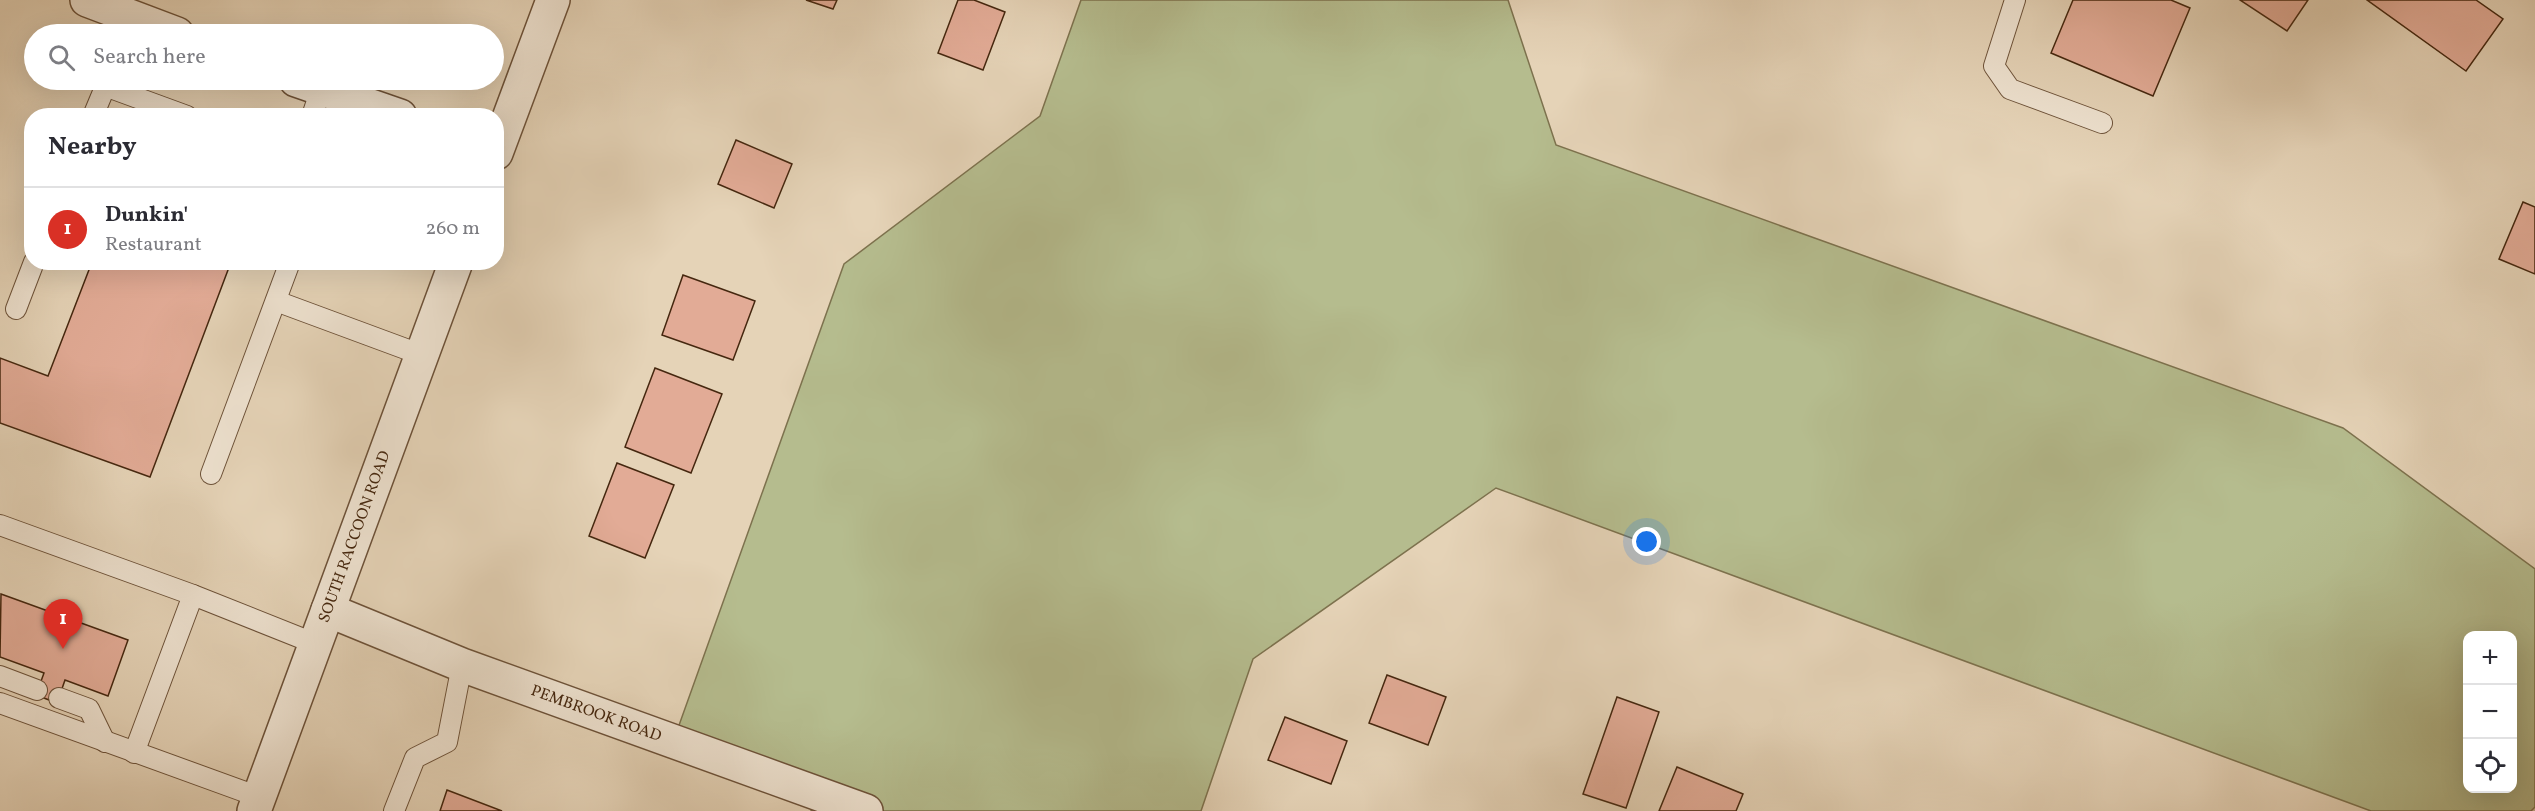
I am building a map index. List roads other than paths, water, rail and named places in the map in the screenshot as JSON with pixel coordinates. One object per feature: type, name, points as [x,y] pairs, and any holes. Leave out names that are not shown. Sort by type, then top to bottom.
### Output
[{"type":"street","points":[[87,0],[126,24]]},
{"type":"street","points":[[504,131],[553,0]]},
{"type":"street","points":[[310,95],[366,108]]},
{"type":"street","name":"SOUTH RACCOON ROAD","points":[[257,804],[453,270]]},
{"type":"street","name":"PEMBROOK ROAD","points":[[328,610],[462,665],[866,811]]},
{"type":"lane","points":[[2014,0],[1994,66],[2010,89],[2102,123]]},
{"type":"lane","points":[[96,108],[103,90]]},
{"type":"lane","points":[[123,90],[167,108]]},
{"type":"lane","points":[[16,309],[31,270]]},
{"type":"lane","points":[[211,474],[287,270]]},
{"type":"lane","points":[[276,301],[422,355]]},
{"type":"lane","points":[[0,525],[316,644]]},
{"type":"lane","points":[[135,753],[193,596]]},
{"type":"lane","points":[[394,811],[415,758],[447,742],[462,665]]},
{"type":"lane","points":[[0,676],[38,690]]},
{"type":"lane","points":[[59,698],[89,709],[105,742]]},
{"type":"lane","points":[[0,703],[135,753],[257,804]]},
{"type":"place","name":"Dunkin'","points":[[63,649]]}]
